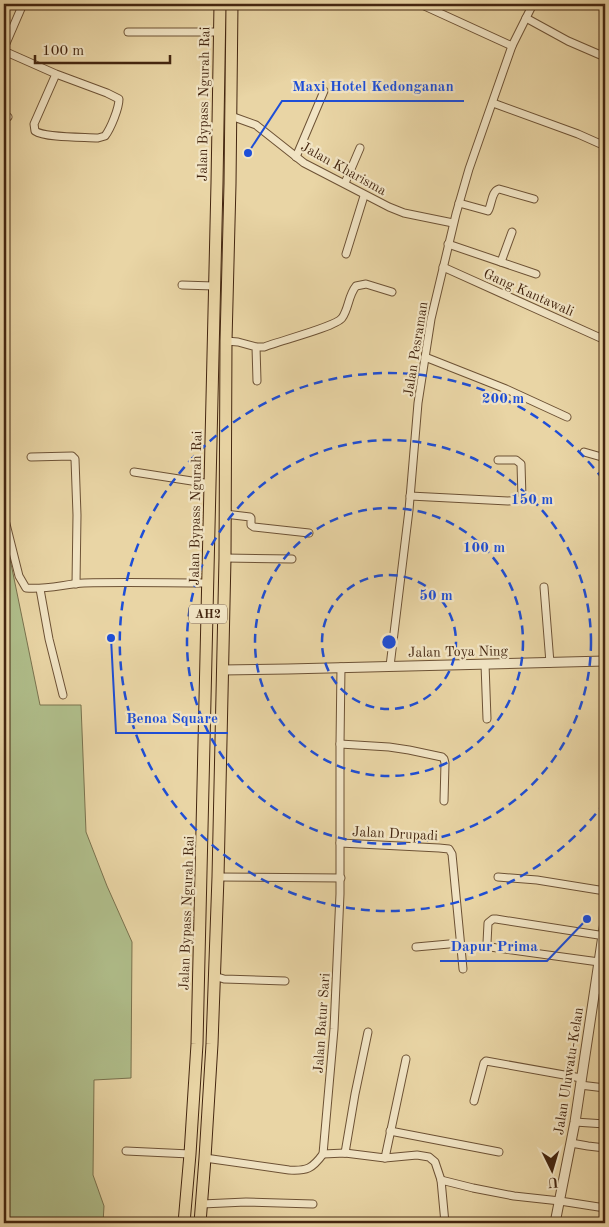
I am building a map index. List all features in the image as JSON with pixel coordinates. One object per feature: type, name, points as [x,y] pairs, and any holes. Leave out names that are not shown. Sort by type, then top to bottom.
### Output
[{"type":"highway","name":"Jalan Bypass Ngurah Rai","points":[[184,1223],[197,1044],[218,183],[220,4]]},
{"type":"highway","name":"Jalan Bypass Ngurah Rai","points":[[200,1223],[212,1044],[218,877],[225,558],[226,341],[230,214],[232,4]]},
{"type":"highway","points":[[218,183],[230,184]]},
{"type":"highway","points":[[217,214],[230,214]]},
{"type":"highway","points":[[207,669],[222,670]]},
{"type":"street","points":[[23,4],[4,47],[56,74],[119,99],[105,136],[98,138],[53,135],[34,130],[34,124],[56,74]]},
{"type":"street","points":[[420,4],[512,46]]},
{"type":"street","name":"Jalan Pesraman","points":[[390,666],[410,496],[418,404],[431,319],[453,223],[471,162],[512,46],[533,4]]},
{"type":"street","points":[[526,18],[568,41],[605,57]]},
{"type":"street","points":[[128,32],[219,32]]},
{"type":"street","points":[[296,157],[324,91]]},
{"type":"street","points":[[493,103],[578,134],[605,146]]},
{"type":"street","name":"Jalan Kharisma","points":[[231,116],[256,124],[296,157],[314,169],[345,183],[364,196],[404,213],[453,223]]},
{"type":"street","points":[[345,183],[360,148]]},
{"type":"street","points":[[459,203],[488,211],[494,192],[499,189],[534,199]]},
{"type":"street","points":[[346,254],[364,196]]},
{"type":"street","points":[[501,262],[512,232]]},
{"type":"street","points":[[448,244],[536,274]]},
{"type":"street","name":"Gang Kantawali","points":[[443,267],[605,340]]},
{"type":"street","points":[[226,341],[264,347],[330,326],[341,320],[346,311],[351,291],[356,286],[366,284],[392,292]]},
{"type":"street","points":[[182,285],[214,286]]},
{"type":"street","points":[[256,346],[257,381]]},
{"type":"street","points":[[425,357],[506,389],[567,417]]},
{"type":"street","points":[[584,452],[605,458]]},
{"type":"street","points":[[31,457],[72,456],[76,459],[76,584]]},
{"type":"street","points":[[410,496],[508,501],[522,499],[521,464],[516,460],[498,460]]},
{"type":"street","points":[[134,472],[211,484]]},
{"type":"street","points":[[225,514],[250,517],[251,525],[254,527],[308,533]]},
{"type":"street","points":[[4,516],[20,576],[26,588],[40,589],[76,584],[120,582],[209,583]]},
{"type":"street","points":[[225,558],[292,560]]},
{"type":"street","points":[[544,587],[550,663]]},
{"type":"street","points":[[40,589],[49,639],[63,695]]},
{"type":"street","name":"Jalan Toya Ning","points":[[222,670],[605,662]]},
{"type":"street","points":[[485,664],[487,719]]},
{"type":"street","name":"Jalan Drupadi","points":[[340,894],[341,667]]},
{"type":"street","points":[[340,744],[389,747],[442,757],[445,763],[444,801]]},
{"type":"street","name":"Jalan Drupadi","points":[[340,843],[449,849],[452,854],[463,969]]},
{"type":"street","points":[[218,877],[341,878]]},
{"type":"street","points":[[498,878],[556,882],[605,891]]},
{"type":"street","name":"Jalan Batur Sari","points":[[323,1154],[334,1030],[340,894]]},
{"type":"street","points":[[599,962],[491,947],[488,944],[488,923],[496,918],[604,936]]},
{"type":"street","name":"Jalan Uluwatu-Kelan","points":[[555,1223],[575,1122],[605,922]]},
{"type":"street","points":[[416,947],[460,943]]},
{"type":"street","points":[[214,976],[224,979],[285,981]]},
{"type":"street","points":[[595,989],[605,992]]},
{"type":"street","points":[[345,1153],[368,1032]]},
{"type":"street","points":[[385,1158],[406,1059]]},
{"type":"street","points":[[474,1101],[484,1063],[488,1061],[605,1088]]},
{"type":"street","points":[[575,1122],[605,1124]]},
{"type":"street","points":[[390,1130],[499,1152]]},
{"type":"street","points":[[571,1143],[605,1148]]},
{"type":"street","points":[[126,1151],[190,1154]]},
{"type":"street","points":[[205,1158],[301,1170],[312,1167],[323,1154],[345,1153],[385,1158],[427,1156],[435,1162],[441,1180],[445,1223]]},
{"type":"street","points":[[441,1180],[508,1195],[605,1208]]},
{"type":"street","points":[[202,1204],[246,1202],[313,1204]]},
{"type":"green space","points":[[9,554],[40,705],[81,705],[86,832],[132,942],[131,1078],[94,1080],[93,1175],[104,1206],[103,1223],[4,1223],[4,555]]},
{"type":"place","name":"Maxi Hotel Kedonganan","points":[[248,153]]},
{"type":"place","name":"Benoa Square","points":[[111,638]]},
{"type":"place","name":"Dapur Prima","points":[[587,919]]}]
